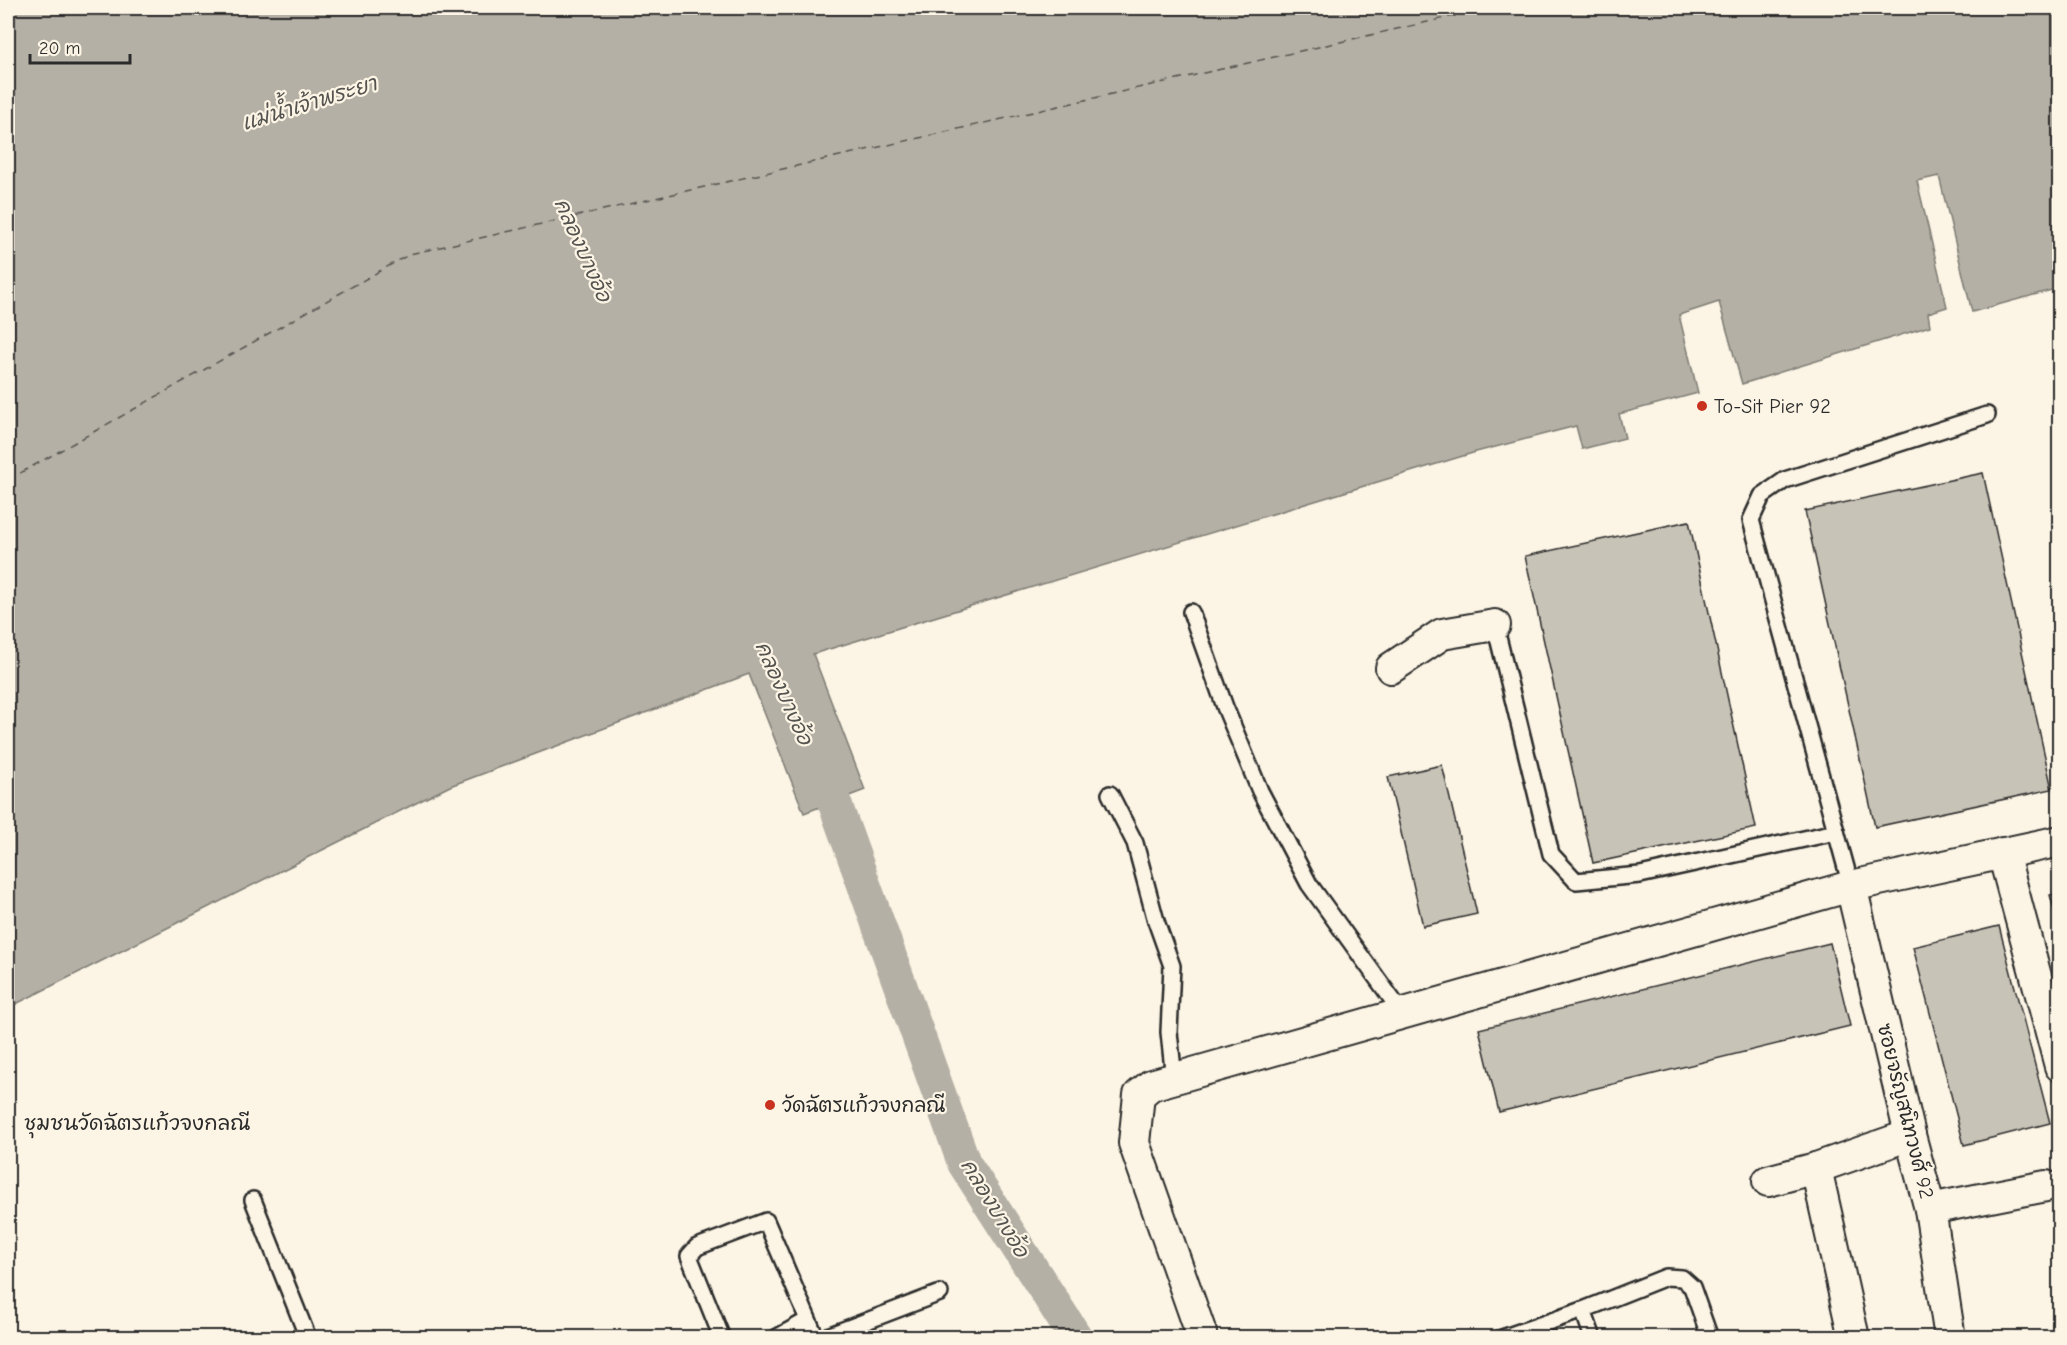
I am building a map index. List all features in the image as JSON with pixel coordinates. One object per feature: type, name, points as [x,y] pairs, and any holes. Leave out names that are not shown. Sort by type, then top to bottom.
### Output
[{"type":"street","points":[[1391,668],[1442,634],[1495,625]]},
{"type":"street","points":[[1201,1333],[1134,1143],[1139,1095],[1151,1085],[1851,885],[2060,841]]},
{"type":"street","points":[[2003,853],[2060,1066]]},
{"type":"street","name":"ซอยจรัญสนิทวงศ์ 92","points":[[1851,885],[1910,1135],[1930,1209],[1950,1338]]},
{"type":"street","points":[[1768,1180],[1816,1168],[1910,1135]]},
{"type":"street","points":[[1816,1168],[1854,1338]]},
{"type":"street","points":[[1930,1209],[2046,1186]]},
{"type":"lane","points":[[1851,885],[1751,520],[1762,496],[1785,480],[1987,415]]},
{"type":"lane","points":[[1191,612],[1225,707],[1266,802],[1309,884],[1402,1013]]},
{"type":"lane","points":[[1495,625],[1551,854],[1576,881],[1640,875],[1836,832]]},
{"type":"lane","points":[[1110,794],[1135,843],[1156,921],[1172,966],[1169,1032],[1174,1079]]},
{"type":"lane","points":[[253,1200],[308,1338]]},
{"type":"lane","points":[[722,1338],[689,1256],[697,1247],[766,1221],[816,1338]]},
{"type":"lane","points":[[1502,1338],[1583,1310],[1666,1277],[1682,1278],[1692,1287],[1710,1338]]},
{"type":"lane","points":[[829,1338],[830,1335],[940,1293]]},
{"type":"lane","points":[[1583,1310],[1593,1338]]},
{"type":"lane","points":[[776,1338],[808,1320]]},
{"type":"water","name":"แม่น้ำเจ้าพระยา","points":[[8,8],[2059,8],[2059,288],[1972,312],[1939,176],[1917,181],[1947,307],[1928,313],[1930,326],[1742,384],[1719,302],[1679,315],[1698,393],[1619,414],[1625,438],[1582,449],[1576,426],[1476,452],[813,654],[865,790],[804,813],[749,674],[450,786],[8,1008]]},
{"type":"building","points":[[1983,473],[2052,789],[1875,827],[1805,511]]},
{"type":"building","points":[[1689,521],[1756,828],[1593,863],[1525,556]]},
{"type":"building","points":[[1442,765],[1477,914],[1423,926],[1388,777]]},
{"type":"building","points":[[2060,893],[2060,930],[2050,895]]},
{"type":"building","points":[[1999,926],[2050,1123],[1964,1145],[1913,947]]},
{"type":"building","points":[[1830,943],[1850,1026],[1499,1112],[1479,1029]]},
{"type":"waterway","name":"คลองบางอ้อ","points":[[814,758],[834,801],[964,1163],[1076,1338]]},
{"type":"ferry route","points":[[8,480],[410,254],[1489,8]]},
{"type":"place","name":"To-Sit Pier 92","points":[[1702,406]]},
{"type":"place","name":"วัดฉัตรแก้วจงกลณี","points":[[770,1105]]},
{"type":"district","name":"ชุมชนวัดฉัตรแก้วจงกลณี","points":[[137,1123]]}]
